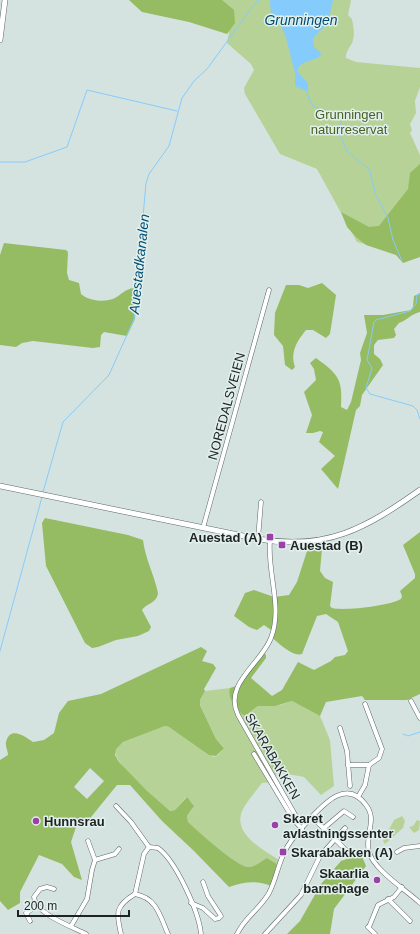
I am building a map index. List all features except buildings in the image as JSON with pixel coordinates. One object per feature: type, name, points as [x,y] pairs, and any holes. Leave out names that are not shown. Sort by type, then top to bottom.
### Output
[{"type":"main road","points":[[0,40],[5,0]]},
{"type":"main road","points":[[0,486],[270,541],[313,541],[346,533],[378,518],[420,490]]},
{"type":"street","name":"NOREDALSVEIEN","points":[[203,528],[269,290]]},
{"type":"street","points":[[258,539],[261,502]]},
{"type":"street","name":"SKARABAKKEN","points":[[270,541],[269,557],[276,606],[274,630],[264,652],[240,683],[236,692],[235,704],[238,716],[297,818],[295,822]]},
{"type":"street","points":[[411,701],[420,718]]},
{"type":"street","points":[[358,798],[365,785],[369,766],[379,758],[382,749],[365,704]]},
{"type":"street","points":[[340,728],[346,745],[350,786]]},
{"type":"street","name":"SKARABAKKEN","points":[[254,754],[295,822],[302,829]]},
{"type":"street","points":[[348,765],[369,766]]},
{"type":"street","points":[[237,934],[245,920],[269,893],[285,851],[302,829],[332,798],[348,794],[365,803],[371,813],[372,824],[368,847],[370,855],[381,869],[420,903]]},
{"type":"street","points":[[116,806],[131,822],[149,848]]},
{"type":"street","points":[[324,828],[344,811],[354,817]]},
{"type":"street","points":[[312,817],[346,850]]},
{"type":"street","points":[[265,934],[301,895],[320,856],[345,828]]},
{"type":"street","points":[[71,926],[87,899],[95,860],[88,841]]},
{"type":"street","points":[[397,852],[404,848],[420,846]]},
{"type":"street","points":[[135,894],[144,854],[149,848]]},
{"type":"street","points":[[149,848],[158,848],[172,864],[182,880],[203,934]]},
{"type":"street","points":[[95,860],[115,854],[119,849]]},
{"type":"street","points":[[191,903],[203,908],[216,919],[221,916],[208,896],[203,882]]},
{"type":"street","points":[[54,889],[47,887],[40,889],[34,897],[37,906],[45,913],[86,934]]},
{"type":"street","points":[[375,934],[368,927],[378,905],[394,897],[402,887]]},
{"type":"street","points":[[121,934],[118,922],[118,908],[121,903],[135,894],[145,896],[152,901],[168,934]]},
{"type":"street","points":[[388,899],[410,921]]},
{"type":"street","points":[[30,921],[26,912],[37,906]]},
{"type":"green space","points":[[129,0],[222,0],[234,10],[235,23],[227,34],[189,22],[142,12]]},
{"type":"green space","name":"Grunningen naturreservat","points":[[218,0],[351,0],[348,15],[352,19],[354,35],[346,58],[356,62],[420,68],[420,87],[415,101],[416,113],[410,124],[412,130],[410,133],[420,155],[420,248],[397,252],[357,242],[317,169],[280,154],[245,94],[244,88],[254,70],[251,64],[227,43],[229,32]]},
{"type":"green space","points":[[420,164],[420,257],[403,263],[396,255],[366,245],[356,237],[347,227],[341,212],[369,227],[379,226],[408,189],[410,173]]},
{"type":"green space","points":[[4,243],[66,250],[68,252],[67,273],[69,280],[79,283],[81,294],[88,298],[97,300],[111,300],[128,289],[134,288],[137,290],[135,319],[127,336],[104,332],[101,335],[100,347],[93,348],[33,341],[22,343],[16,347],[0,345],[0,255]]},
{"type":"green space","points":[[322,283],[336,295],[330,334],[326,338],[313,330],[306,330],[295,347],[293,356],[295,367],[292,370],[285,365],[283,346],[274,335],[275,313],[286,285],[299,285],[308,288]]},
{"type":"green space","points":[[420,293],[420,312],[399,323],[394,329],[396,335],[394,338],[378,340],[374,345],[374,354],[380,359],[383,365],[362,395],[360,406],[356,410],[338,489],[321,469],[335,456],[319,442],[323,432],[306,433],[312,415],[304,392],[316,380],[314,369],[310,363],[316,358],[329,368],[338,378],[341,390],[341,407],[347,410],[351,402],[361,360],[360,353],[367,333],[364,315],[383,315],[411,310],[413,307],[414,296]]},
{"type":"green space","points":[[45,518],[128,535],[143,540],[158,593],[156,599],[142,610],[151,627],[149,631],[138,636],[116,640],[98,647],[92,648],[85,643],[46,566],[42,523]]},
{"type":"green space","points":[[420,532],[420,694],[407,700],[365,700],[362,696],[326,702],[320,716],[292,701],[275,706],[258,706],[245,716],[238,711],[231,700],[229,692],[230,688],[236,686],[250,666],[264,653],[266,658],[251,678],[272,696],[282,690],[298,662],[314,670],[331,661],[335,657],[345,655],[348,651],[338,622],[326,614],[317,616],[302,654],[290,652],[271,637],[271,630],[264,625],[257,630],[249,627],[234,616],[245,593],[254,590],[274,597],[289,595],[297,582],[308,548],[322,548],[320,571],[325,578],[333,582],[330,606],[332,608],[346,609],[395,602],[401,599],[402,596],[400,591],[415,578],[415,574],[403,545]]},
{"type":"green space","points":[[201,647],[207,651],[202,661],[213,664],[216,668],[204,689],[205,691],[200,700],[200,705],[216,739],[224,748],[216,756],[209,755],[169,727],[165,726],[123,742],[116,749],[115,755],[119,762],[147,791],[170,811],[175,810],[187,797],[194,806],[187,816],[188,822],[217,848],[235,861],[242,865],[251,867],[267,858],[277,864],[271,886],[250,882],[229,887],[162,821],[130,785],[117,785],[87,822],[76,827],[71,842],[82,880],[74,877],[62,864],[39,855],[20,892],[20,903],[8,910],[0,901],[0,760],[8,755],[6,744],[8,737],[14,733],[22,735],[33,742],[44,740],[54,733],[59,713],[68,701],[101,694]],"holes":[[[90,768],[104,781],[87,799],[74,787]]]},
{"type":"green space","points":[[230,688],[231,701],[247,715],[258,706],[280,705],[292,701],[320,716],[330,740],[334,786],[321,795],[304,777],[277,772],[274,782],[262,783],[243,809],[240,818],[241,826],[245,833],[257,845],[279,860],[277,864],[267,858],[251,867],[242,865],[235,861],[217,848],[188,822],[187,816],[193,808],[193,804],[186,797],[175,810],[170,811],[128,773],[116,756],[115,749],[123,742],[165,726],[169,727],[214,757],[218,755],[224,747],[216,739],[199,702],[205,691]]},
{"type":"green space","points":[[402,816],[405,821],[403,828],[385,844],[383,841],[394,820]]},
{"type":"green space","points":[[417,820],[420,821],[419,830],[414,833],[409,827],[413,826]]},
{"type":"green space","points":[[361,854],[366,866],[334,909],[330,934],[287,934],[300,921],[321,884],[341,861]]},
{"type":"water","name":"Grunningen","points":[[270,0],[333,0],[328,23],[313,38],[314,47],[322,54],[315,59],[304,63],[299,68],[298,72],[308,83],[308,92],[295,86],[295,73],[285,34],[279,23],[271,17]]},
{"type":"waterway","name":"Auestadkanalen","points":[[43,492],[63,422],[109,375],[134,319],[146,183],[149,174],[169,146],[182,98],[194,81],[207,69],[259,0]]},
{"type":"waterway","points":[[0,162],[25,162],[67,147],[87,90],[177,111]]},
{"type":"waterway","points":[[307,92],[313,106],[343,118],[339,127],[339,133],[347,151],[369,169],[376,195],[388,218],[393,240],[402,261]]},
{"type":"waterway","points":[[420,294],[417,295],[416,304],[410,311],[376,320],[374,322],[367,360],[372,368],[366,388],[370,394],[413,406],[417,410],[420,419]]},
{"type":"waterway","name":"Auestadkanalen","points":[[0,651],[42,497]]},
{"type":"waterway","points":[[403,734],[408,736],[420,732]]},
{"type":"place","name":"Auestad (A)","points":[[270,537]]},
{"type":"place","name":"Auestad (B)","points":[[282,545]]},
{"type":"place","name":"Hunnsrau","points":[[36,821]]},
{"type":"place","name":"Skaret avlastningssenter","points":[[275,825]]},
{"type":"place","name":"Skarabakken (A)","points":[[283,852]]},
{"type":"place","name":"Skaarlia barnehage","points":[[377,880]]}]
